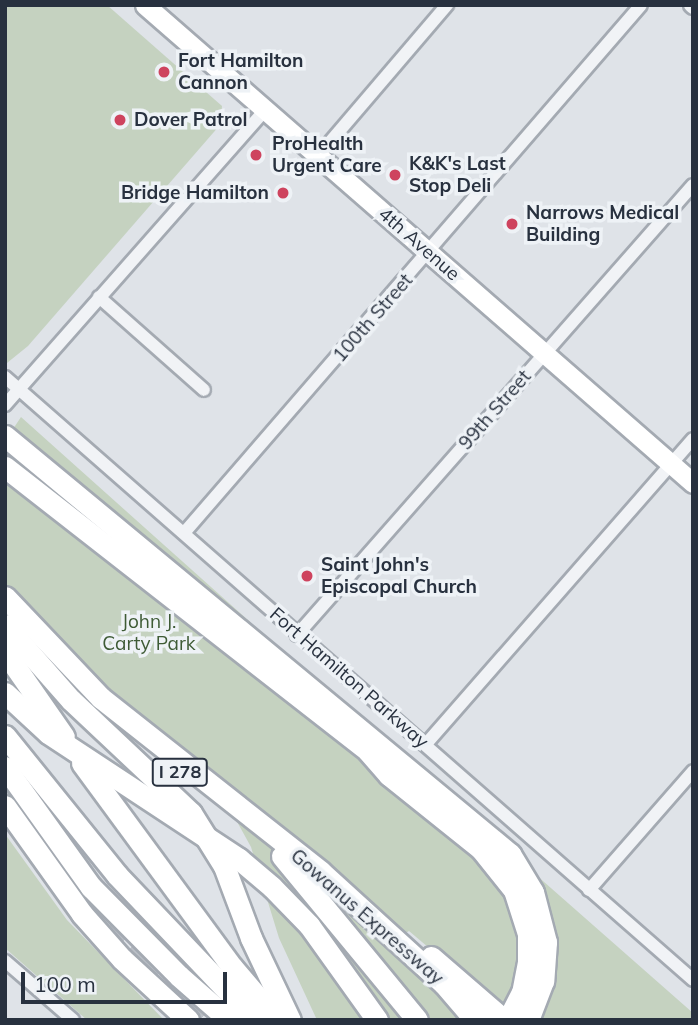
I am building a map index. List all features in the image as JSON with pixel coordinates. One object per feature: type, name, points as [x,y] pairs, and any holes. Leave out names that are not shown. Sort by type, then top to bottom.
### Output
[{"type":"highway","points":[[5,436],[493,836],[523,871],[542,915],[545,942],[543,981],[528,1020]]},
{"type":"highway","points":[[5,467],[477,836],[514,877],[532,917],[536,944],[532,981],[516,1020]]},
{"type":"highway","name":"Gowanus Expressway","points":[[5,597],[60,659],[134,728],[321,872],[444,984],[474,1020]]},
{"type":"highway","name":"Gowanus Expressway","points":[[5,608],[96,705],[252,828],[298,870],[417,1020]]},
{"type":"highway","points":[[5,625],[71,700],[191,813],[224,866],[251,938],[290,1020]]},
{"type":"highway","points":[[5,652],[150,856],[277,1020]]},
{"type":"highway","name":"I 278","points":[[5,693],[48,733],[239,859],[272,887],[309,925],[377,1020]]},
{"type":"highway","points":[[344,712],[495,830],[528,866],[545,900],[553,940],[550,981],[537,1020]]},
{"type":"highway","points":[[5,736],[117,875],[255,1020]]},
{"type":"highway","points":[[361,907],[454,973],[506,1020],[522,992],[528,962],[528,934],[514,890],[481,849],[389,775],[366,749]]},
{"type":"highway","points":[[5,766],[91,887],[179,976],[229,1020]]},
{"type":"highway","points":[[5,806],[94,928],[188,1020]]},
{"type":"main road","name":"4th Avenue","points":[[145,5],[267,108],[318,156],[693,484]]},
{"type":"street","points":[[318,156],[447,5]]},
{"type":"street","name":"100th Street","points":[[184,533],[641,5]]},
{"type":"street","points":[[5,405],[267,108]]},
{"type":"street","name":"99th Street","points":[[297,635],[693,185]]},
{"type":"street","points":[[99,297],[204,390]]},
{"type":"street","name":"Fort Hamilton Parkway","points":[[5,377],[693,980]]},
{"type":"street","points":[[426,744],[693,439]]},
{"type":"street","points":[[590,890],[693,771]]},
{"type":"street","points":[[5,961],[73,1020]]},
{"type":"green space","points":[[5,5],[107,5],[222,106],[220,125],[28,346],[7,363]]},
{"type":"green space","name":"John J. Carty Park","points":[[21,417],[355,716],[404,753],[403,758],[693,1013],[693,1020],[514,1020],[409,931],[389,944],[468,1020],[317,1020],[279,938],[251,847],[219,789],[5,606],[5,441]]},
{"type":"green space","points":[[5,834],[67,920],[164,1020],[87,1020],[5,948]]},
{"type":"tunnel","points":[[5,789],[27,822]]},
{"type":"tunnel","points":[[68,879],[142,960],[210,1020]]},
{"type":"place","name":"Fort Hamilton Cannon","points":[[164,72]]},
{"type":"place","name":"Dover Patrol","points":[[120,120]]},
{"type":"place","name":"ProHealth Urgent Care","points":[[256,155]]},
{"type":"place","name":"K&K's Last Stop Deli","points":[[395,175]]},
{"type":"place","name":"Bridge Hamilton","points":[[283,193]]},
{"type":"place","name":"Narrows Medical Building","points":[[512,224]]},
{"type":"place","name":"Saint John's Episcopal Church","points":[[307,576]]}]
